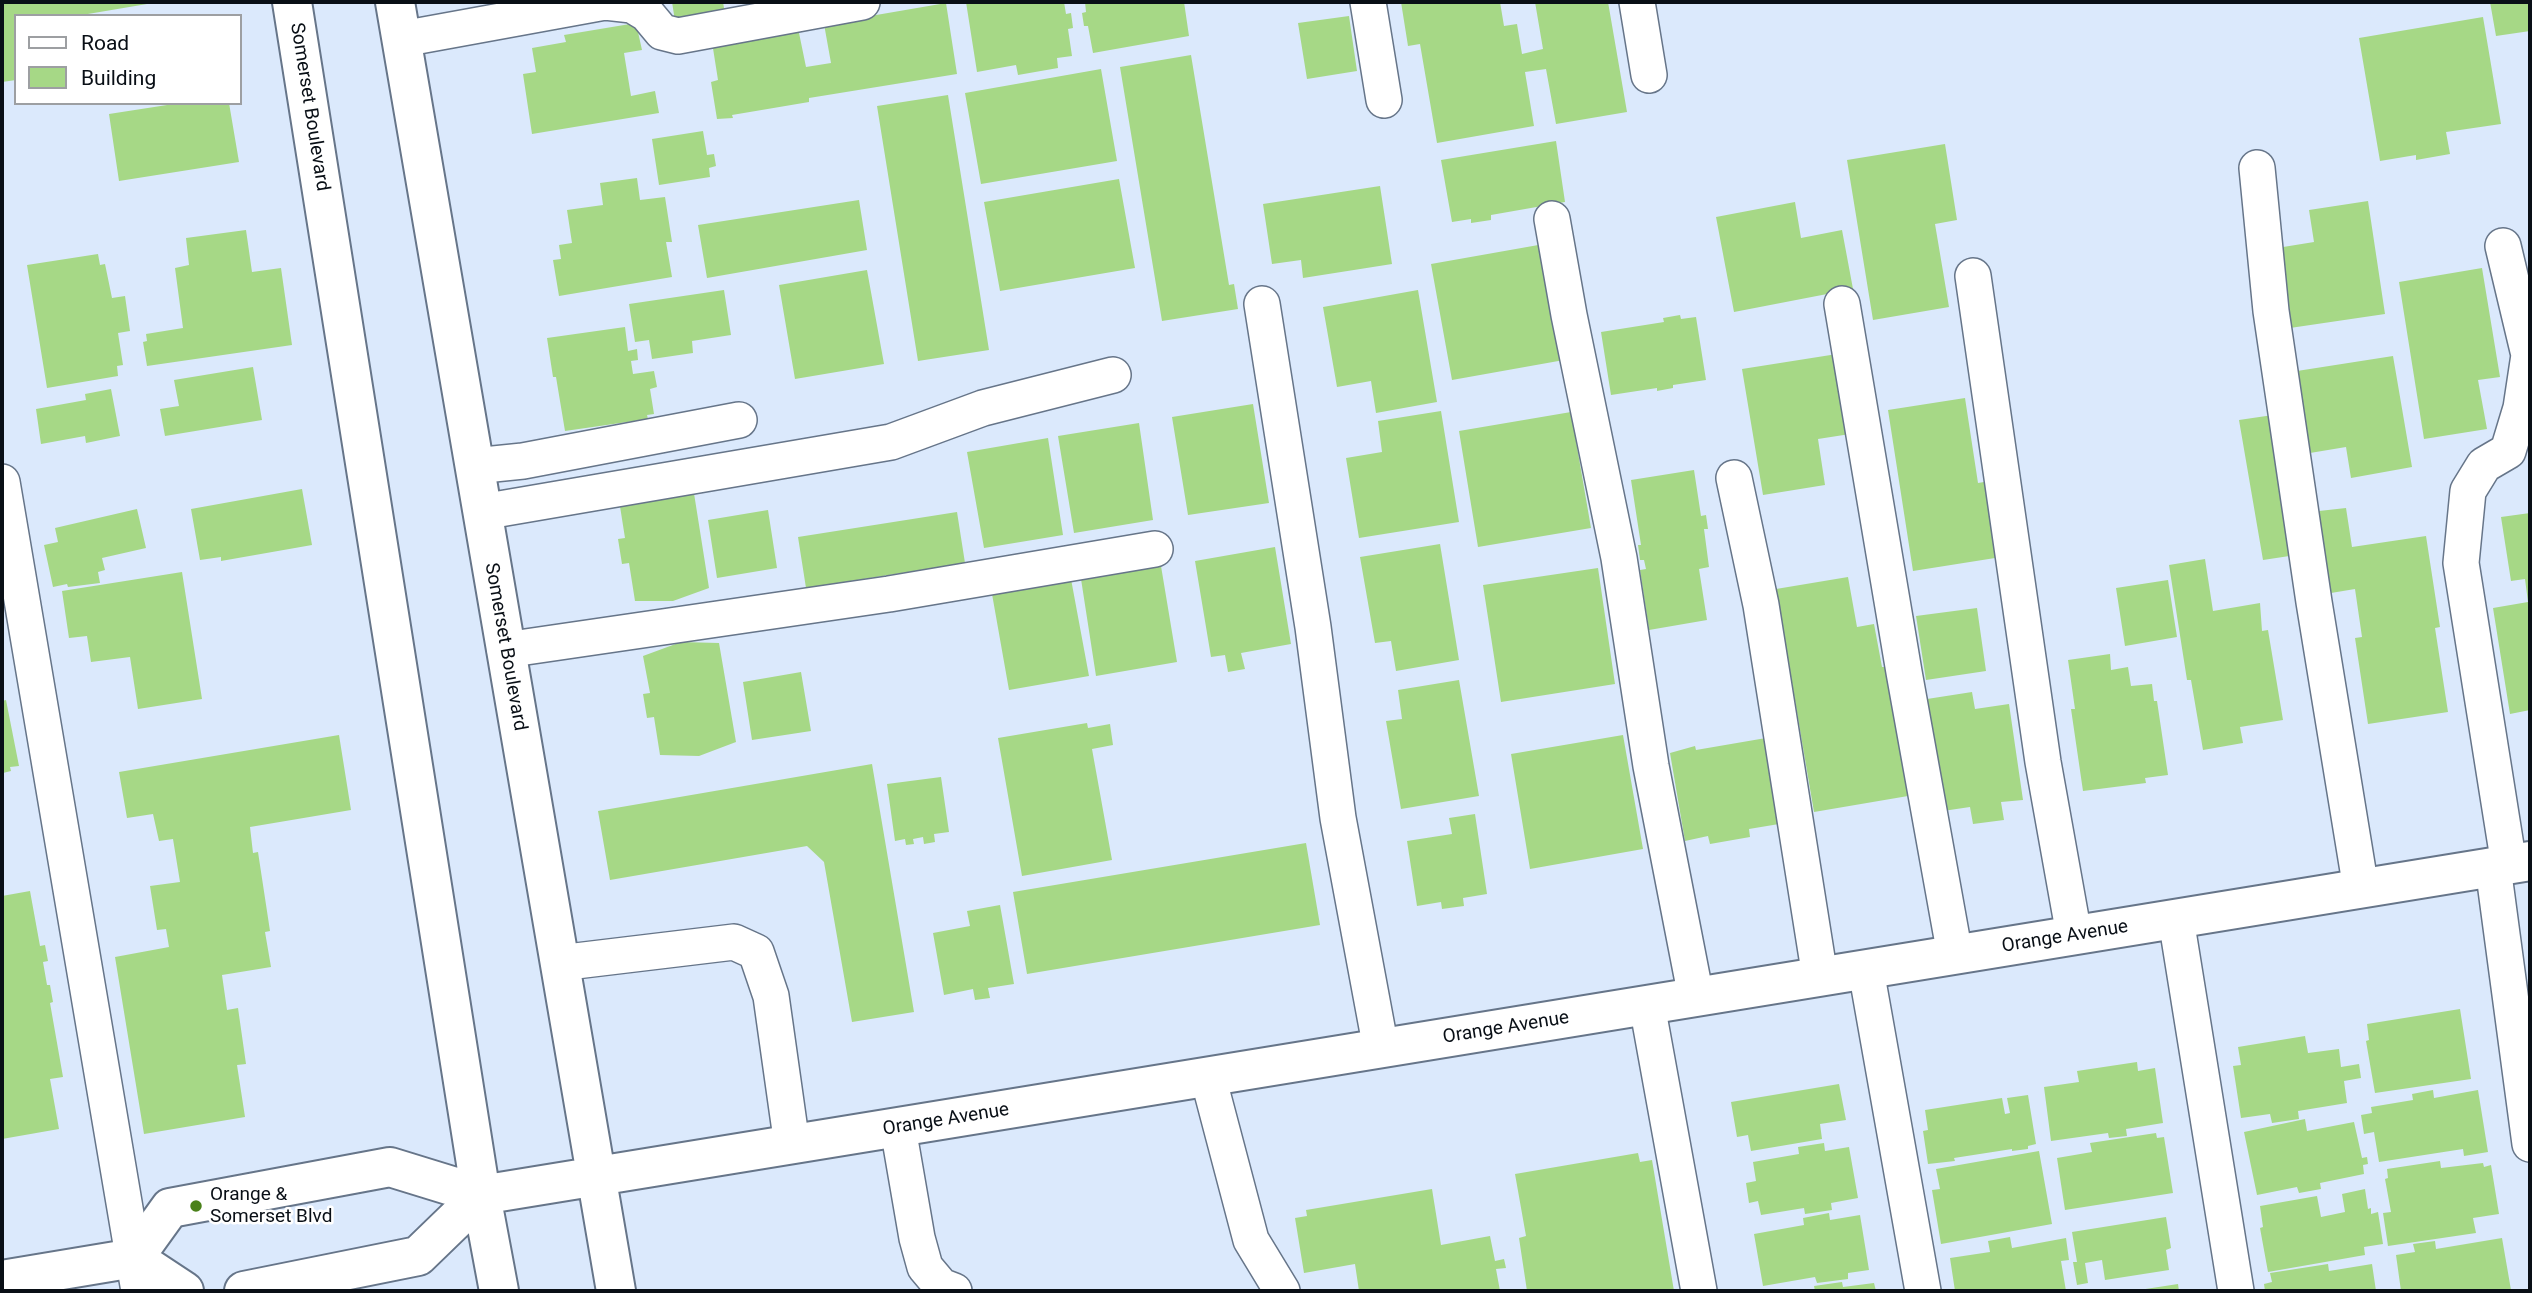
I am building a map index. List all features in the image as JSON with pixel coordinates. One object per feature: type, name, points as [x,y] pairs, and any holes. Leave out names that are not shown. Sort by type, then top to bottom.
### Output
[{"type":"street","name":"Somerset Boulevard","points":[[292,2],[481,1195],[499,1291]]},
{"type":"street","name":"Somerset Boulevard","points":[[395,2],[616,1291]]},
{"type":"street","name":"Orange Avenue","points":[[136,1275],[170,1208],[390,1167],[481,1195],[2511,864]]},
{"type":"street","points":[[244,1291],[418,1256],[481,1195]]},
{"type":"street","points":[[2,1280],[136,1275],[184,1291]]},
{"type":"lane","points":[[402,39],[605,2],[632,5],[648,14],[662,32],[678,36],[862,2]]},
{"type":"lane","points":[[1368,2],[1384,100]]},
{"type":"lane","points":[[1637,2],[1649,75]]},
{"type":"lane","points":[[2257,168],[2271,312],[2314,602],[2361,889]]},
{"type":"lane","points":[[1552,219],[1619,558],[1651,766],[1696,997]]},
{"type":"lane","points":[[2503,246],[2529,355],[2521,408],[2508,451],[2484,465],[2468,491],[2461,563],[2511,864],[2530,1144]]},
{"type":"lane","points":[[1973,276],[2043,762],[2074,935]]},
{"type":"lane","points":[[1262,304],[1311,614],[1338,818],[1381,1049]]},
{"type":"lane","points":[[1842,304],[1955,954]]},
{"type":"lane","points":[[482,512],[891,442],[983,408],[1113,375]]},
{"type":"lane","points":[[474,466],[523,461],[739,420]]},
{"type":"lane","points":[[1734,478],[1761,605],[1820,977]]},
{"type":"lane","points":[[2,482],[136,1275]]},
{"type":"lane","points":[[505,650],[889,594],[1155,549]]},
{"type":"lane","points":[[2176,919],[2236,1291]]},
{"type":"lane","points":[[559,964],[734,942],[756,953],[771,996],[792,1144]]},
{"type":"lane","points":[[1866,970],[1923,1291]]},
{"type":"lane","points":[[1647,1005],[1699,1291]]},
{"type":"lane","points":[[1208,1077],[1251,1240],[1282,1291]]},
{"type":"lane","points":[[898,1128],[917,1238],[925,1267],[941,1286],[954,1291]]},
{"type":"building","points":[[2,2],[153,2],[88,14],[14,14],[14,80],[2,82]]},
{"type":"building","points":[[672,2],[723,2],[725,14],[675,21]]},
{"type":"building","points":[[966,2],[1064,2],[1066,14],[1071,13],[1073,28],[1068,29],[1072,56],[1057,58],[1058,68],[1018,75],[1016,65],[977,72]]},
{"type":"building","points":[[1085,2],[1184,2],[1189,36],[1093,53],[1088,26],[1084,26],[1082,13],[1086,12]]},
{"type":"building","points":[[1401,2],[1500,2],[1504,26],[1517,24],[1522,54],[1543,49],[1535,2],[1608,2],[1627,112],[1556,124],[1546,69],[1525,72],[1534,126],[1437,143],[1420,44],[1408,46]]},
{"type":"building","points":[[2490,2],[2530,2],[2530,31],[2496,36]]},
{"type":"building","points":[[946,3],[957,74],[809,98],[809,102],[717,119],[711,82],[718,80],[712,42],[798,28],[806,67],[831,63],[824,24]]},
{"type":"building","points":[[1349,16],[1357,71],[1307,79],[1298,23]]},
{"type":"building","points":[[2483,17],[2501,124],[2446,132],[2450,154],[2416,160],[2416,155],[2380,161],[2359,38]]},
{"type":"building","points":[[636,23],[642,50],[624,53],[631,96],[655,91],[659,113],[532,134],[523,74],[536,72],[532,48],[566,42],[564,35]]},
{"type":"building","points":[[1191,55],[1229,285],[1234,284],[1238,309],[1162,321],[1120,67]]},
{"type":"building","points":[[1101,69],[1117,161],[981,184],[965,93]]},
{"type":"building","points":[[948,95],[989,350],[918,361],[877,106]]},
{"type":"building","points":[[167,105],[229,105],[239,162],[119,181],[109,114]]},
{"type":"building","points":[[703,131],[707,155],[714,154],[716,166],[709,168],[710,177],[659,185],[652,139]]},
{"type":"building","points":[[1556,141],[1565,202],[1491,215],[1491,220],[1452,222],[1441,160]]},
{"type":"building","points":[[1945,144],[1957,220],[1935,224],[1949,307],[1873,320],[1847,160]]},
{"type":"building","points":[[637,178],[640,200],[665,197],[672,242],[666,242],[672,277],[559,296],[553,260],[561,259],[559,245],[572,243],[567,210],[603,205],[600,183]]},
{"type":"building","points":[[1119,179],[1135,268],[1000,291],[984,202]]},
{"type":"building","points":[[1380,186],[1392,264],[1303,278],[1301,260],[1272,264],[1263,204]]},
{"type":"building","points":[[859,200],[867,250],[707,278],[698,225]]},
{"type":"building","points":[[2368,201],[2385,314],[2290,328],[2277,248],[2314,242],[2309,210]]},
{"type":"building","points":[[1795,202],[1801,238],[1842,230],[1853,289],[1734,312],[1716,217]]},
{"type":"building","points":[[246,230],[252,272],[281,268],[292,345],[147,366],[143,342],[147,341],[146,334],[183,328],[175,268],[189,265],[186,238]]},
{"type":"building","points":[[1544,244],[1564,360],[1452,380],[1431,264]]},
{"type":"building","points":[[98,254],[100,265],[105,264],[112,298],[125,296],[130,331],[118,333],[123,365],[117,366],[118,376],[47,388],[27,265]]},
{"type":"building","points":[[2482,268],[2500,377],[2478,380],[2487,429],[2424,439],[2399,282]]},
{"type":"building","points":[[867,270],[884,364],[795,379],[779,285]]},
{"type":"building","points":[[724,290],[731,335],[692,341],[693,353],[652,359],[649,340],[635,342],[629,304]]},
{"type":"building","points":[[1418,290],[1437,402],[1376,413],[1371,381],[1337,387],[1323,307]]},
{"type":"building","points":[[1680,315],[1681,319],[1696,317],[1706,380],[1673,385],[1673,388],[1657,391],[1657,388],[1611,395],[1601,332],[1664,322],[1663,318]]},
{"type":"building","points":[[625,327],[628,351],[637,349],[638,360],[631,361],[633,374],[654,371],[657,387],[650,389],[654,414],[647,415],[648,419],[565,431],[547,338]]},
{"type":"building","points":[[1837,354],[1850,434],[1818,439],[1825,485],[1763,495],[1742,369]]},
{"type":"building","points":[[2393,356],[2412,467],[2351,478],[2346,447],[2310,453],[2297,371]]},
{"type":"building","points":[[253,367],[262,420],[165,436],[160,409],[179,406],[174,380]]},
{"type":"building","points":[[111,389],[120,436],[86,443],[85,436],[41,444],[36,409],[86,400],[85,394]]},
{"type":"building","points":[[1965,398],[1978,483],[2002,479],[2014,555],[1913,571],[1888,410]]},
{"type":"building","points":[[1253,404],[1269,503],[1188,515],[1172,417]]},
{"type":"building","points":[[1441,411],[1459,522],[1359,538],[1346,458],[1382,452],[1378,421]]},
{"type":"building","points":[[1571,412],[1591,528],[1478,547],[1459,431]]},
{"type":"building","points":[[2273,415],[2296,555],[2263,560],[2239,420]]},
{"type":"building","points":[[1139,423],[1153,520],[1074,533],[1058,436]]},
{"type":"building","points":[[1048,438],[1063,535],[984,548],[967,452]]},
{"type":"building","points":[[1694,470],[1701,516],[1706,515],[1708,529],[1704,529],[1709,567],[1699,569],[1707,620],[1649,630],[1640,570],[1646,569],[1644,560],[1640,560],[1638,545],[1641,545],[1631,480]]},
{"type":"building","points":[[693,487],[709,588],[673,601],[635,601],[629,563],[622,564],[618,539],[625,538],[619,500]]},
{"type":"building","points":[[302,489],[312,545],[221,561],[221,557],[200,560],[191,509]]},
{"type":"building","points":[[2346,508],[2352,547],[2426,536],[2440,627],[2435,628],[2448,712],[2368,724],[2355,638],[2362,637],[2355,589],[2331,593],[2319,511]]},
{"type":"building","points":[[137,509],[146,548],[102,558],[105,570],[98,572],[100,583],[53,587],[44,545],[58,542],[55,528]]},
{"type":"building","points":[[768,510],[777,568],[717,578],[708,520]]},
{"type":"building","points":[[957,512],[965,563],[806,588],[798,537]]},
{"type":"building","points":[[2530,513],[2530,710],[2510,714],[2493,608],[2528,602],[2525,579],[2511,581],[2501,517]]},
{"type":"building","points":[[1440,544],[1459,660],[1396,671],[1391,641],[1375,643],[1360,557]]},
{"type":"building","points":[[1275,547],[1291,644],[1241,653],[1245,669],[1228,672],[1225,655],[1211,657],[1195,561]]},
{"type":"building","points":[[2205,559],[2213,611],[2260,603],[2262,631],[2268,630],[2283,720],[2240,727],[2243,743],[2203,750],[2191,680],[2187,680],[2169,565]]},
{"type":"building","points":[[1161,566],[1177,662],[1096,676],[1081,579]]},
{"type":"building","points":[[1598,568],[1615,684],[1501,702],[1483,585]]},
{"type":"building","points":[[182,572],[202,699],[138,709],[130,657],[91,662],[87,636],[69,638],[62,591]]},
{"type":"building","points":[[1848,577],[1857,627],[1874,624],[1882,667],[1886,667],[1908,796],[1814,812],[1776,589]]},
{"type":"building","points":[[1071,579],[1089,676],[1009,690],[992,594]]},
{"type":"building","points":[[2168,580],[2177,637],[2125,646],[2116,588]]},
{"type":"building","points":[[1977,608],[1986,671],[1926,680],[1916,616]]},
{"type":"building","points":[[681,642],[719,643],[736,742],[699,756],[660,755],[654,717],[647,718],[643,694],[650,693],[643,656]]},
{"type":"building","points":[[2110,654],[2111,670],[2128,667],[2131,686],[2152,684],[2168,775],[2145,778],[2146,783],[2083,791],[2071,709],[2075,709],[2068,660]]},
{"type":"building","points":[[801,672],[811,731],[752,740],[743,682]]},
{"type":"building","points":[[1459,680],[1479,796],[1401,809],[1386,721],[1402,719],[1398,690]]},
{"type":"building","points":[[1972,692],[1975,709],[2009,704],[2023,800],[2001,802],[2004,820],[1973,824],[1970,807],[1943,811],[1927,699]]},
{"type":"building","points":[[6,700],[19,766],[10,767],[11,771],[3,773],[2,701]]},
{"type":"building","points":[[1087,723],[1088,728],[1110,724],[1113,745],[1092,749],[1112,860],[1022,876],[998,738]]},
{"type":"building","points":[[339,735],[351,810],[250,827],[253,853],[258,852],[270,931],[265,932],[271,967],[222,975],[227,1010],[238,1008],[246,1064],[237,1065],[245,1117],[144,1134],[115,957],[169,947],[166,929],[157,930],[150,886],[180,882],[173,839],[159,841],[153,814],[127,818],[119,772]]},
{"type":"building","points":[[1623,735],[1643,849],[1530,869],[1511,754]]},
{"type":"building","points":[[1766,738],[1779,824],[1749,829],[1750,837],[1710,844],[1708,836],[1685,841],[1670,753],[1695,746],[1696,750]]},
{"type":"building","points":[[872,764],[914,1012],[852,1022],[824,862],[807,846],[610,880],[598,811]]},
{"type":"building","points":[[941,777],[949,832],[934,834],[935,842],[924,844],[923,837],[913,839],[914,844],[906,845],[905,839],[895,841],[887,784]]},
{"type":"building","points":[[1475,814],[1487,894],[1463,898],[1464,906],[1442,909],[1441,902],[1417,906],[1407,841],[1452,834],[1449,818]]},
{"type":"building","points":[[1306,843],[1320,925],[1027,974],[1013,892]]},
{"type":"building","points":[[30,891],[40,946],[45,945],[48,961],[43,962],[53,1002],[50,1003],[63,1077],[50,1079],[59,1129],[2,1139],[2,896]]},
{"type":"building","points":[[1000,905],[1014,984],[988,988],[990,998],[975,1000],[973,989],[944,995],[933,933],[970,926],[967,911]]},
{"type":"building","points":[[2460,1009],[2471,1079],[2375,1093],[2366,1041],[2369,1040],[2367,1024]]},
{"type":"building","points":[[2305,1036],[2308,1053],[2339,1049],[2341,1067],[2359,1064],[2361,1078],[2344,1081],[2347,1103],[2298,1111],[2299,1119],[2272,1123],[2270,1114],[2241,1118],[2233,1066],[2241,1065],[2238,1047]]},
{"type":"building","points":[[2137,1062],[2138,1071],[2155,1068],[2163,1123],[2126,1129],[2127,1136],[2109,1138],[2108,1133],[2051,1141],[2044,1087],[2079,1082],[2077,1071]]},
{"type":"building","points":[[1839,1084],[1846,1120],[1820,1124],[1822,1139],[1751,1151],[1748,1135],[1737,1137],[1731,1102]]},
{"type":"building","points":[[2433,1090],[2434,1098],[2478,1090],[2488,1152],[2464,1156],[2463,1149],[2379,1162],[2374,1132],[2364,1134],[2361,1115],[2372,1113],[2371,1107],[2413,1100],[2412,1094]]},
{"type":"building","points":[[2028,1095],[2036,1144],[2028,1146],[2028,1149],[2012,1149],[1928,1164],[1923,1131],[1928,1130],[1925,1110],[2002,1098],[2005,1114],[2010,1113],[2007,1098]]},
{"type":"building","points":[[2305,1119],[2307,1131],[2354,1122],[2362,1158],[2367,1157],[2368,1164],[2363,1165],[2364,1174],[2320,1183],[2321,1189],[2299,1193],[2297,1187],[2257,1195],[2244,1132]]},
{"type":"building","points":[[2156,1133],[2157,1138],[2164,1137],[2173,1193],[2065,1210],[2057,1158],[2092,1152],[2090,1143]]},
{"type":"building","points":[[1824,1143],[1825,1151],[1849,1147],[1858,1198],[1831,1203],[1832,1210],[1805,1214],[1804,1208],[1761,1215],[1758,1201],[1749,1203],[1746,1183],[1756,1181],[1753,1162],[1799,1154],[1798,1147]]},
{"type":"building","points":[[2039,1151],[2052,1224],[1941,1244],[1932,1190],[1940,1189],[1936,1169]]},
{"type":"building","points":[[1638,1153],[1640,1162],[1652,1160],[1674,1291],[1527,1291],[1519,1238],[1526,1236],[1515,1174]]},
{"type":"building","points":[[2440,1161],[2441,1168],[2483,1163],[2484,1167],[2491,1165],[2499,1214],[2473,1218],[2476,1233],[2388,1246],[2383,1213],[2391,1212],[2385,1179],[2388,1178],[2387,1169]]},
{"type":"building","points":[[1432,1189],[1441,1245],[1490,1236],[1495,1261],[1504,1259],[1506,1268],[1496,1269],[1500,1291],[1359,1291],[1355,1264],[1304,1273],[1295,1218],[1307,1216],[1306,1210]]},
{"type":"building","points":[[2365,1189],[2368,1209],[2371,1208],[2371,1214],[2378,1212],[2383,1244],[2364,1247],[2365,1255],[2268,1272],[2260,1228],[2263,1227],[2260,1206],[2317,1196],[2321,1217],[2345,1212],[2342,1194]]},
{"type":"building","points":[[1829,1213],[1830,1220],[1860,1215],[1869,1270],[1848,1273],[1848,1279],[1817,1283],[1815,1277],[1763,1286],[1754,1234],[1804,1225],[1803,1218]]},
{"type":"building","points":[[2166,1217],[2171,1248],[2166,1250],[2169,1270],[2105,1280],[2102,1260],[2085,1263],[2088,1283],[2077,1285],[2073,1262],[2077,1262],[2072,1232]]},
{"type":"building","points":[[2010,1237],[2012,1248],[2066,1238],[2069,1260],[2061,1261],[2066,1291],[1955,1291],[1950,1258],[1990,1252],[1988,1241]]},
{"type":"building","points":[[2502,1238],[2511,1290],[2401,1291],[2396,1255],[2415,1252],[2413,1244],[2435,1241],[2436,1249]]},
{"type":"building","points":[[2328,1264],[2329,1271],[2372,1264],[2376,1291],[2265,1291],[2264,1284],[2272,1282],[2270,1273]]},
{"type":"building","points":[[1842,1282],[1843,1287],[1874,1283],[1876,1291],[1815,1291],[1814,1286]]},
{"type":"building","points":[[2178,1284],[2179,1291],[2139,1291],[2139,1290]]},
{"type":"place","name":"Orange & Somerset Blvd","points":[[196,1206]]}]
